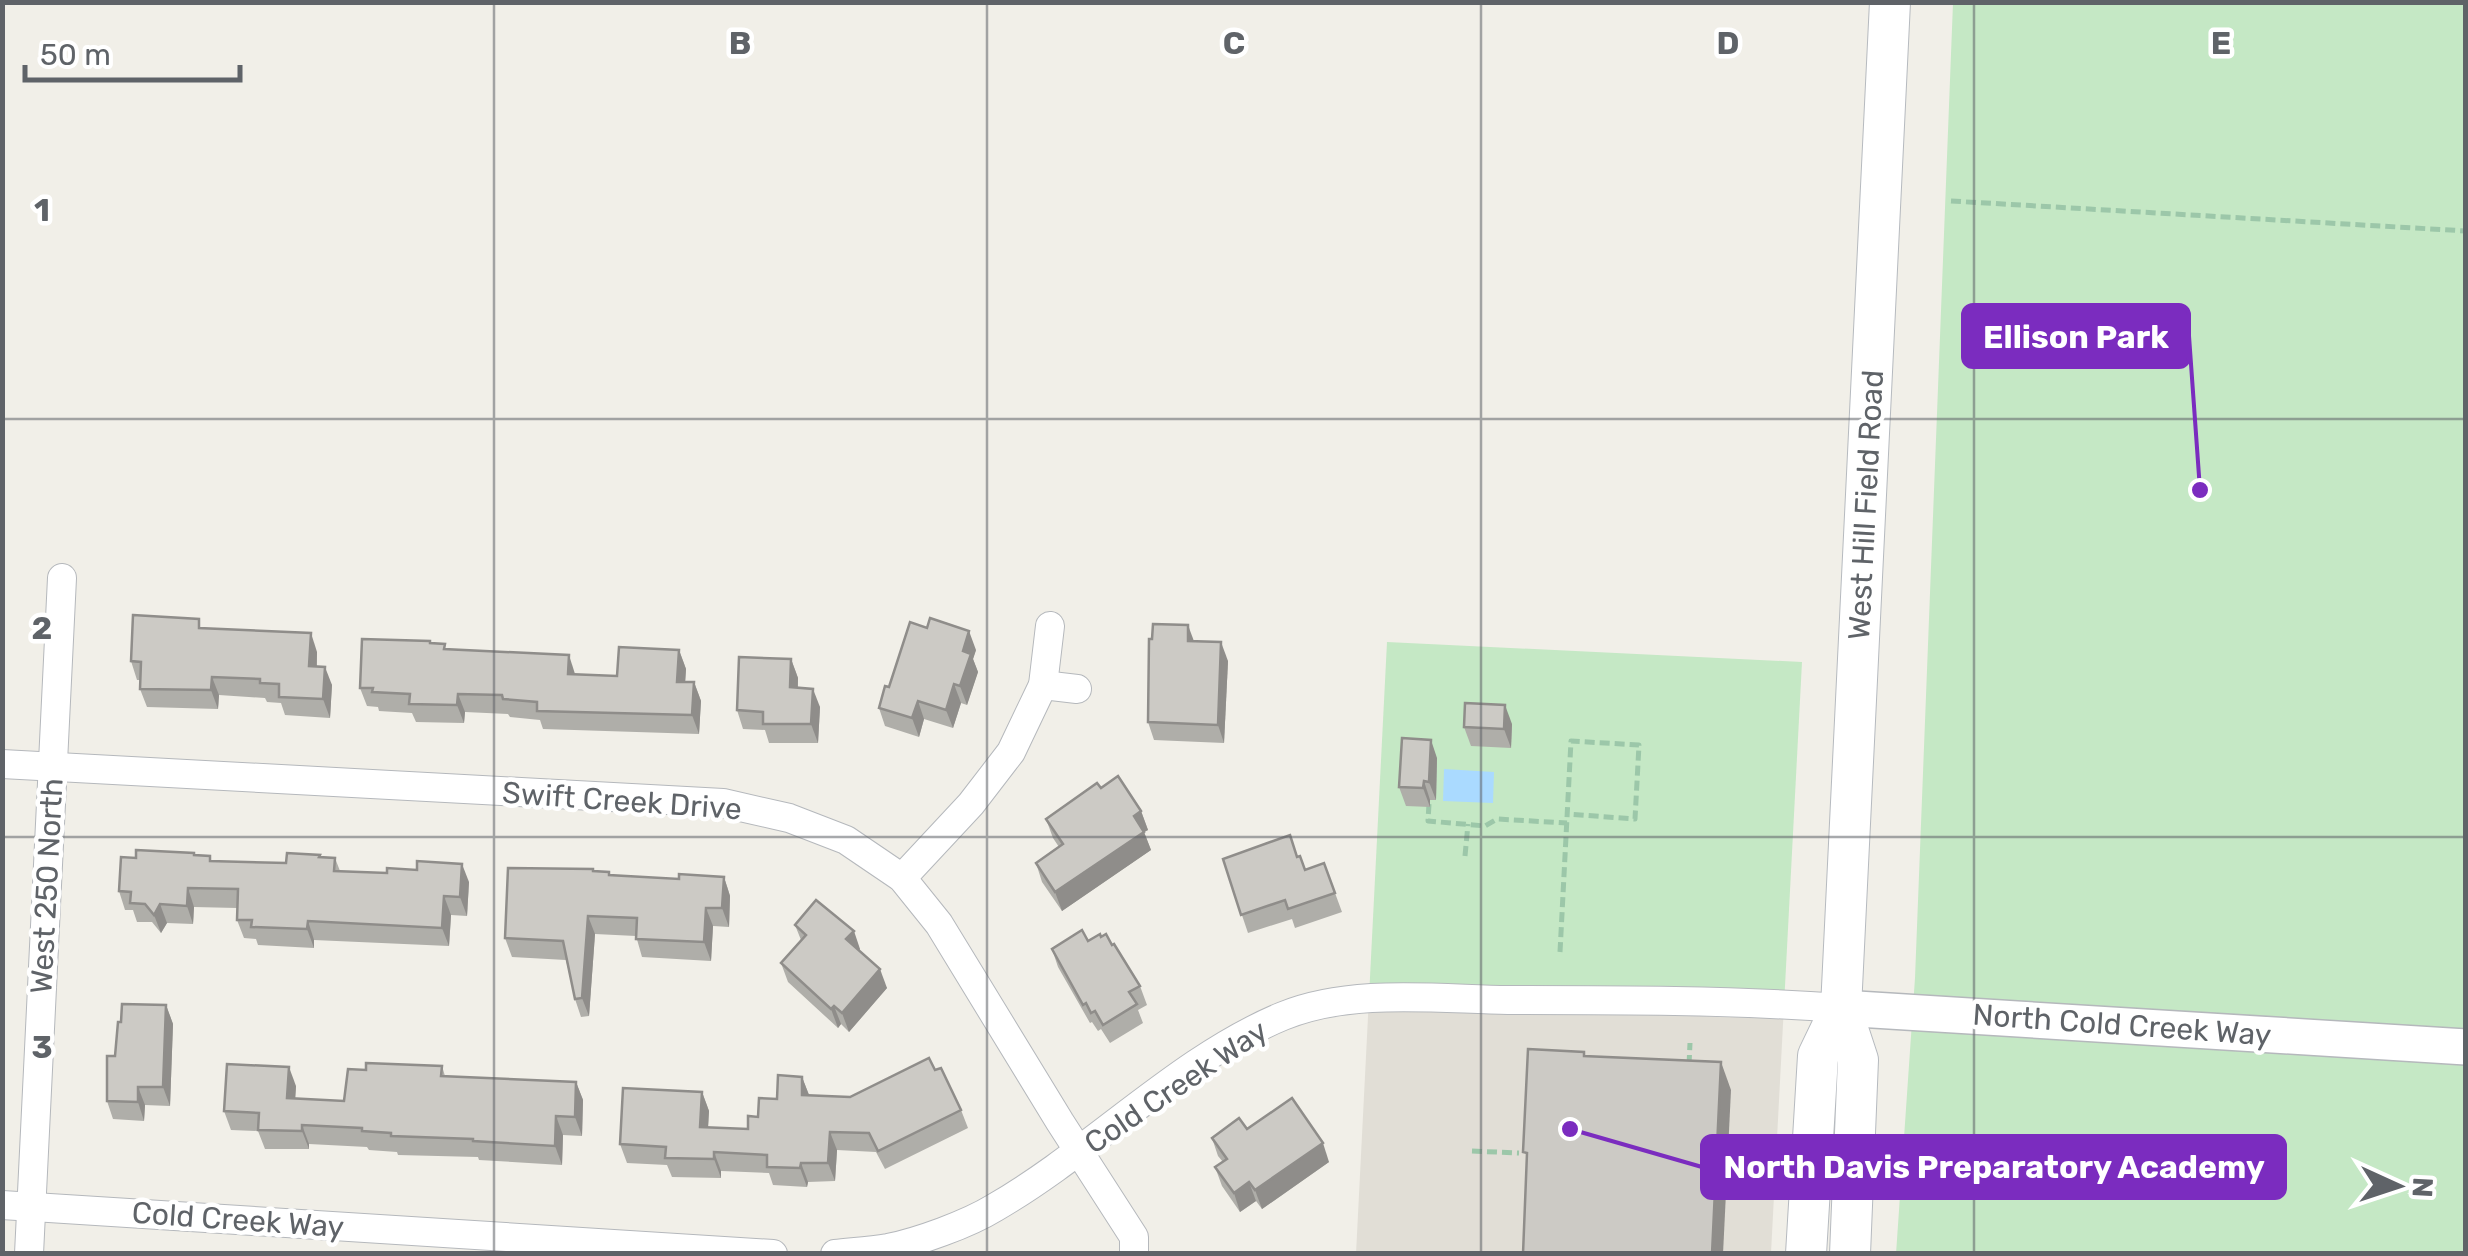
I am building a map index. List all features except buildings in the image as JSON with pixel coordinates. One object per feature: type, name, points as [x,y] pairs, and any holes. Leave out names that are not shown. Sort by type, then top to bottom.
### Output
[{"type":"main road","name":"West Hill Field Road","points":[[1850,1254],[1858,1060],[1841,1008],[1890,2]]},
{"type":"main road","name":"West Hill Field Road","points":[[1806,1254],[1818,1056],[1841,1008]]},
{"type":"street","name":"West 250 North","points":[[29,1254],[62,578]]},
{"type":"street","points":[[902,878],[971,804],[1010,752],[1043,685],[1050,626]]},
{"type":"street","points":[[1043,685],[1077,689]]},
{"type":"street","name":"Swift Creek Drive","points":[[2,764],[723,803],[789,818],[846,840],[902,878],[940,924],[1134,1237],[1134,1254]]},
{"type":"street","name":"Cold Creek Way","points":[[836,1254],[890,1248],[991,1210],[1236,1039],[1286,1014],[1343,1000],[1564,999],[1778,1004]]},
{"type":"street","name":"North Cold Creek Way","points":[[1778,1004],[2466,1047]]},
{"type":"street","name":"Cold Creek Way","points":[[2,1205],[773,1254]]},
{"type":"path","points":[[1951,201],[2466,231]]},
{"type":"path","points":[[1560,952],[1572,741],[1638,745],[1635,819],[1568,814]]},
{"type":"path","points":[[1429,802],[1428,821],[1485,826],[1497,819],[1567,823]]},
{"type":"path","points":[[1465,856],[1468,824]]},
{"type":"path","points":[[1689,1069],[1690,1043]]},
{"type":"path","points":[[1472,1152],[1519,1153]]},
{"type":"shaded area","points":[[1369,997],[1784,1005],[1771,1253],[1356,1254]]},
{"type":"green space","points":[[1953,3],[2465,3],[2465,1253],[1896,1254],[1915,978]]},
{"type":"green space","points":[[1387,642],[1802,662],[1784,1005],[1369,997]]},
{"type":"water","points":[[1444,769],[1494,772],[1493,803],[1443,801]]},
{"type":"place","name":"Ellison Park","points":[[2200,490]]},
{"type":"place","name":"North Davis Preparatory Academy","points":[[1570,1129]]}]
